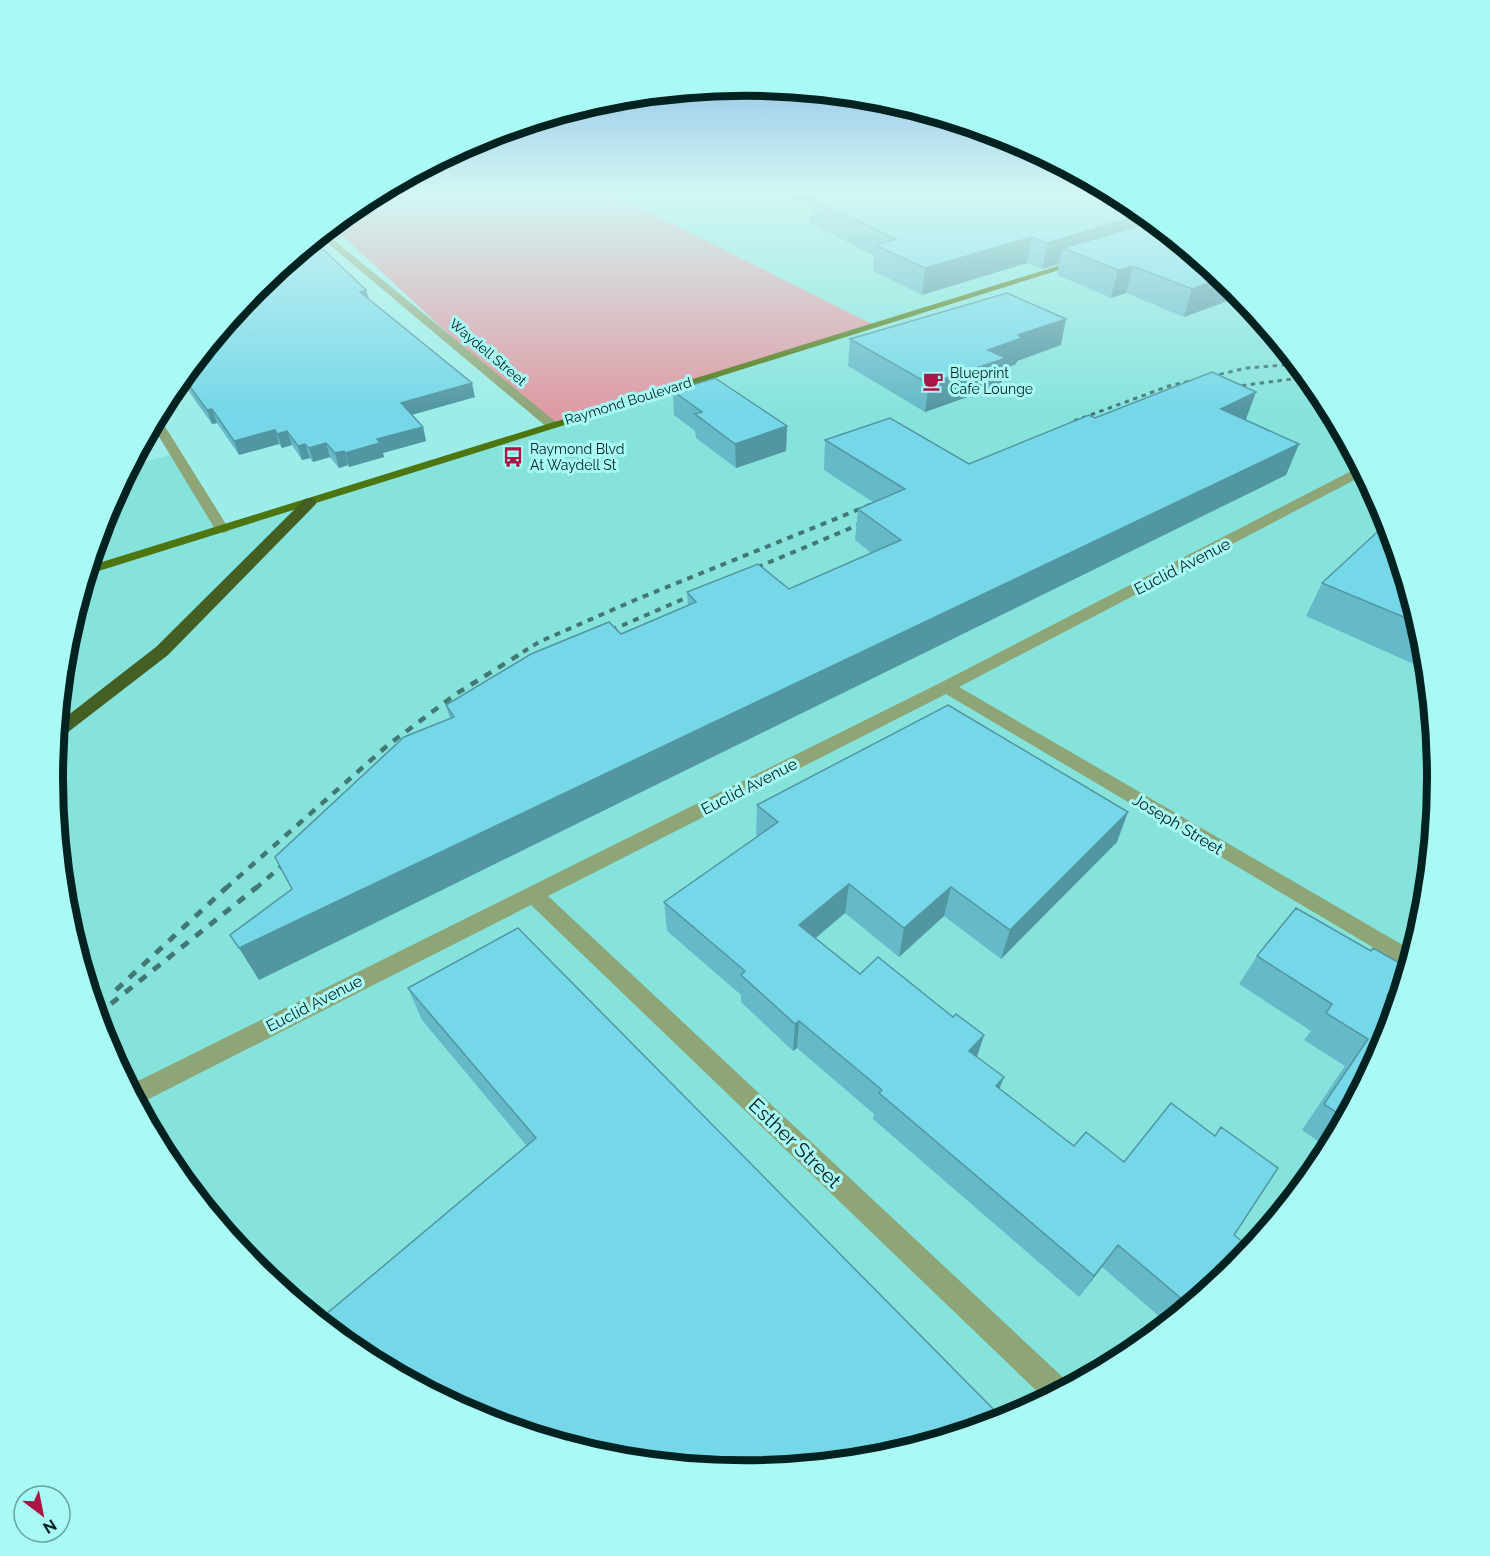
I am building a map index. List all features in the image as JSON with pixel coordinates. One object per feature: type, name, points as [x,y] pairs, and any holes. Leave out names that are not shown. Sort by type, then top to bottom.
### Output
[{"type":"highway","points":[[65,726],[118,688],[162,651],[310,502]]},
{"type":"main road","name":"Raymond Boulevard","points":[[96,568],[1068,266]]},
{"type":"street","name":"Waydell Street","points":[[359,266],[552,425]]},
{"type":"street","points":[[160,428],[222,529]]},
{"type":"street","name":"Euclid Avenue","points":[[139,1092],[946,687],[1356,474]]},
{"type":"street","name":"Joseph Street","points":[[946,687],[1404,956]]},
{"type":"street","name":"Esther Street","points":[[533,894],[1053,1387]]},
{"type":"shaded area","points":[[375,266],[756,266],[876,326],[546,424]]},
{"type":"shaded area","points":[[756,266],[1196,266],[1258,328],[1312,399],[1357,476],[1391,559],[1414,645],[1426,733],[1426,823],[1414,911],[1391,997],[1357,1080],[1336,1119],[1286,1193],[1258,1228],[1195,1291],[1124,1345],[1047,1390],[964,1424],[922,1437],[851,1451],[390,1360],[330,1319],[295,1291],[232,1228],[204,1193],[154,1119],[133,1080],[99,997],[86,955],[76,911],[64,823],[64,733],[76,645],[86,601],[99,559],[133,476],[140,463],[177,453],[224,524],[875,325]]},
{"type":"building","points":[[294,266],[340,266],[366,290],[360,292],[472,383],[401,403],[423,427],[377,439],[380,443],[345,453],[344,451],[335,453],[326,443],[309,448],[305,444],[298,446],[287,431],[277,434],[275,430],[234,441],[212,409],[207,410],[188,385],[232,328]]},
{"type":"building","points":[[1107,266],[1196,266],[1212,282],[1192,289],[1133,266],[1118,270]]},
{"type":"building","points":[[1007,293],[1066,319],[1018,335],[1022,338],[988,350],[1006,358],[929,384],[850,339]]},
{"type":"building","points":[[1212,372],[1256,392],[1221,409],[1299,444],[239,948],[230,935],[292,889],[275,857],[404,737],[454,717],[446,705],[531,654],[609,622],[621,634],[696,602],[687,592],[758,564],[789,589],[901,540],[858,509],[905,489],[825,440],[890,418],[969,464],[1089,415],[1095,418]]},
{"type":"building","points":[[715,378],[787,426],[735,444],[695,414],[702,412],[673,391]]},
{"type":"building","points":[[1380,530],[1391,559],[1408,619],[1322,583]]},
{"type":"building","points":[[948,705],[1128,812],[1010,930],[951,887],[904,928],[849,884],[799,925],[860,974],[878,957],[953,1017],[956,1014],[984,1035],[969,1051],[1004,1077],[996,1086],[1074,1146],[1086,1132],[1124,1162],[1171,1103],[1215,1136],[1221,1127],[1278,1168],[1234,1235],[1244,1243],[1183,1300],[1118,1245],[1094,1276],[879,1093],[882,1090],[799,1021],[795,1024],[741,975],[745,971],[664,902],[778,822],[757,805]]},
{"type":"building","points":[[1296,908],[1371,951],[1373,948],[1401,964],[1396,981],[1387,996],[1391,998],[1375,1039],[1339,1114],[1324,1104],[1368,1039],[1326,1013],[1332,1004],[1257,956]]},
{"type":"building","points":[[518,928],[996,1412],[922,1437],[878,1447],[790,1459],[700,1459],[612,1447],[526,1424],[443,1390],[366,1345],[325,1315],[536,1138],[408,988]]},
{"type":"railway","points":[[1074,421],[1169,386],[1247,368],[1287,365]]},
{"type":"railway","points":[[1224,388],[1297,378]]},
{"type":"railway","points":[[523,652],[539,642],[635,600],[872,504]]},
{"type":"railway","points":[[746,572],[870,520]]},
{"type":"railway","points":[[600,635],[702,591]]},
{"type":"railway","points":[[225,889],[388,745],[456,694],[525,651]]},
{"type":"railway","points":[[255,889],[292,857]]},
{"type":"railway","points":[[116,990],[227,887]]},
{"type":"railway","points":[[104,1010],[257,887]]},
{"type":"place","name":"Blueprint Cafe Lounge","points":[[933,381]]},
{"type":"place","name":"Raymond Blvd At Waydell St","points":[[513,457]]}]
